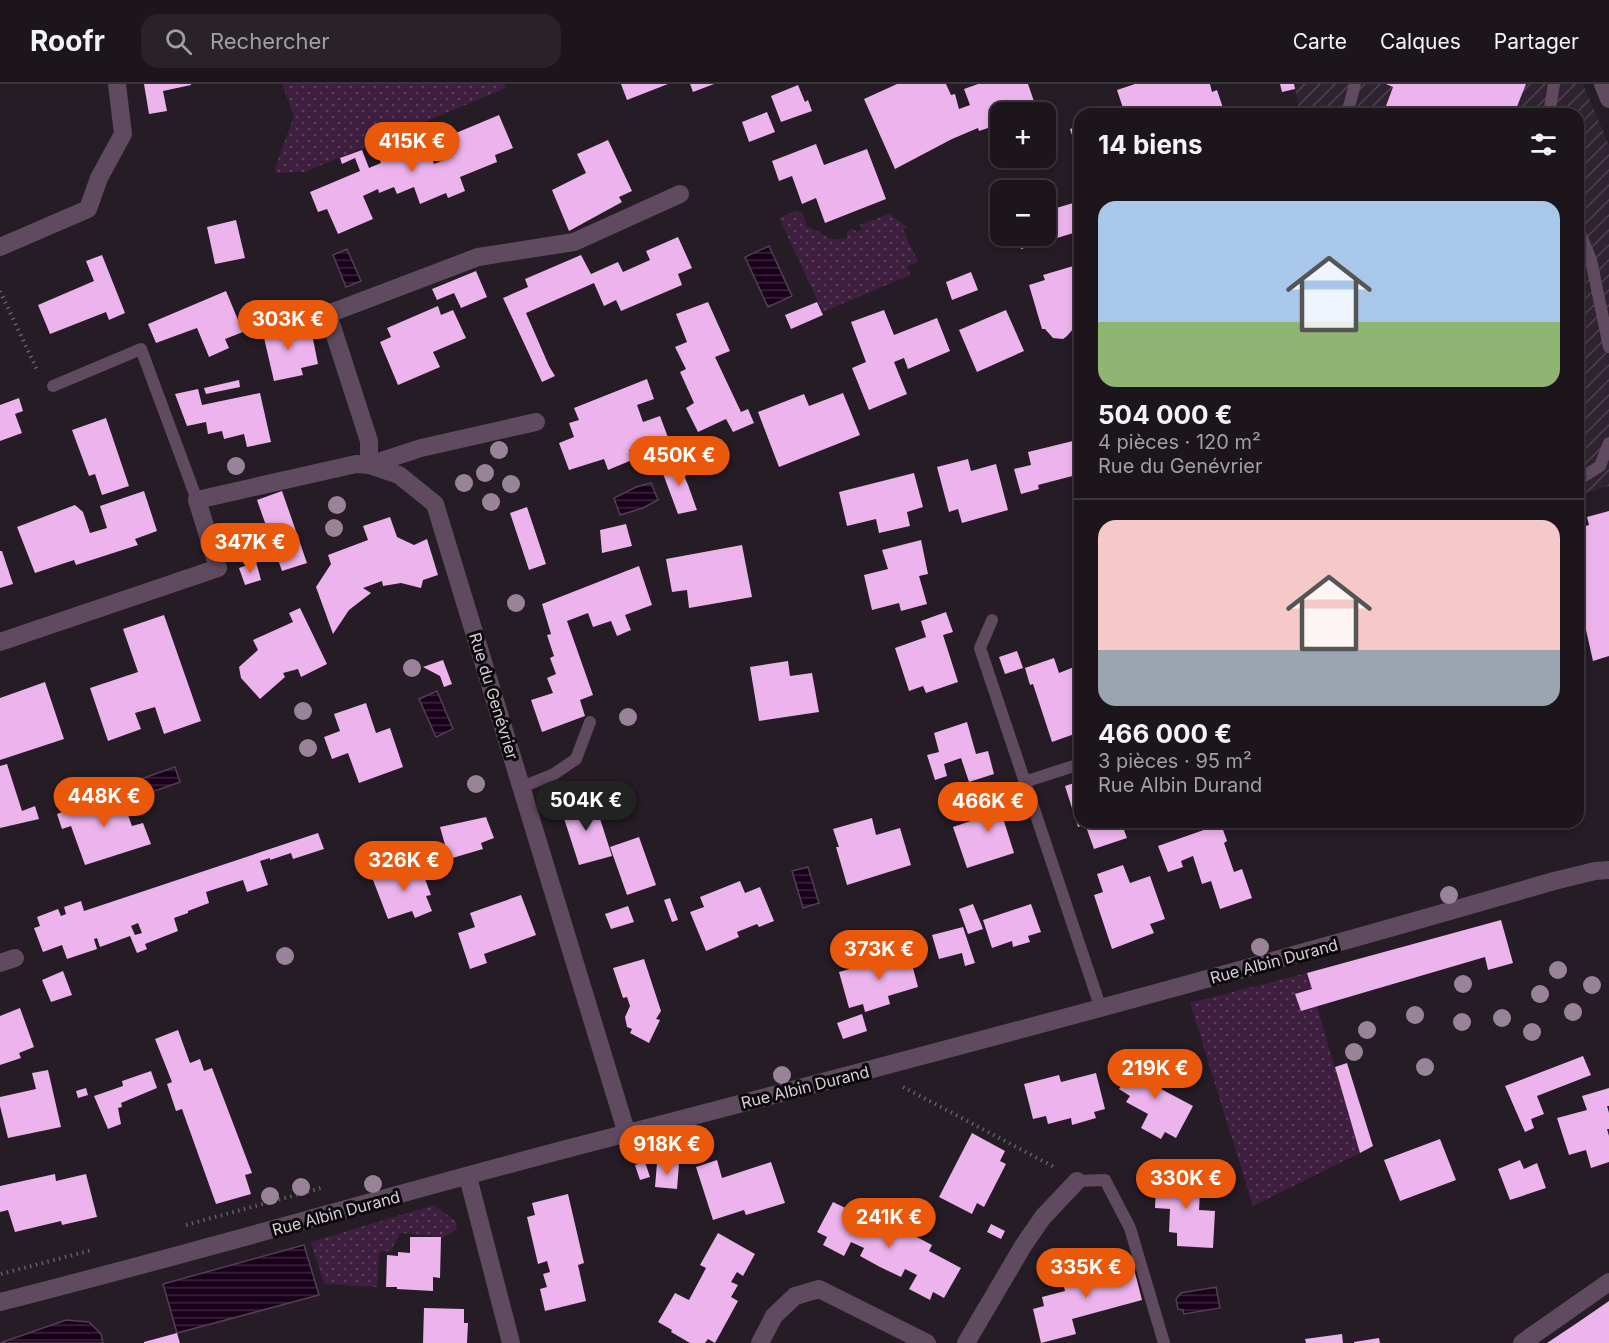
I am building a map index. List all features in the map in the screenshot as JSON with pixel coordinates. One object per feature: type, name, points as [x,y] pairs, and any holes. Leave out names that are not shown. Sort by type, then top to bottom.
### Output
[{"type":"street","points":[[0,247],[88,209],[99,178],[123,134],[117,84]]},
{"type":"street","points":[[1603,84],[1609,99]]},
{"type":"street","points":[[369,465],[369,441],[328,314],[478,257],[574,242],[680,194]]},
{"type":"street","points":[[0,642],[218,568],[197,500],[356,464],[369,465],[421,448],[536,422]]},
{"type":"street","name":"Rue du Genévrier","points":[[369,465],[399,475],[435,504],[627,1134]]},
{"type":"street","name":"Rue Albin Durand","points":[[0,1302],[140,1267],[627,1134],[1101,1009],[1306,953],[1554,881],[1609,870]]},
{"type":"street","points":[[468,1177],[511,1343]]},
{"type":"street","points":[[966,1343],[1023,1246],[1043,1217],[1077,1181]]},
{"type":"street","points":[[1522,1343],[1609,1282]]},
{"type":"street","points":[[760,1343],[774,1316],[795,1296],[819,1289],[927,1343]]},
{"type":"lane","points":[[1349,108],[1355,84]]},
{"type":"lane","points":[[1550,108],[1554,84]]},
{"type":"lane","points":[[1584,243],[1591,260],[1609,347]]},
{"type":"lane","points":[[53,386],[141,349],[197,500]]},
{"type":"lane","points":[[1584,476],[1600,466],[1609,443]]},
{"type":"lane","points":[[992,620],[980,648],[1101,1009]]},
{"type":"lane","points":[[522,787],[554,774],[576,759],[590,722]]},
{"type":"lane","points":[[1024,782],[1074,766]]},
{"type":"lane","points":[[1077,1181],[1105,1180],[1131,1228],[1164,1343]]},
{"type":"path","points":[[0,291],[42,380],[53,386]]},
{"type":"path","points":[[899,1084],[1052,1165],[1077,1181]]},
{"type":"shaded area","points":[[282,84],[504,84],[506,88],[305,172],[276,173],[275,168],[294,116]]},
{"type":"shaded area","points":[[1294,84],[1583,84],[1609,145],[1609,486],[1584,493],[1584,108],[1299,108]]},
{"type":"shaded area","points":[[797,210],[804,216],[807,228],[811,227],[834,239],[847,238],[847,231],[853,229],[857,232],[862,229],[860,225],[889,214],[907,227],[903,230],[918,262],[907,266],[910,275],[823,312],[779,218]]},
{"type":"shaded area","points":[[769,246],[792,296],[768,307],[745,257]]},
{"type":"shaded area","points":[[347,249],[361,281],[346,287],[333,255]]},
{"type":"shaded area","points":[[651,483],[658,500],[643,508],[620,515],[614,498],[636,487]]},
{"type":"shaded area","points":[[437,691],[453,729],[436,737],[419,699]]},
{"type":"shaded area","points":[[175,767],[180,782],[143,795],[138,780]]},
{"type":"shaded area","points":[[808,867],[819,903],[803,908],[792,871]]},
{"type":"shaded area","points":[[1307,973],[1360,1153],[1253,1206],[1190,1003]]},
{"type":"shaded area","points":[[434,1205],[456,1222],[457,1229],[444,1237],[400,1233],[391,1251],[379,1252],[377,1287],[324,1284],[311,1242]]},
{"type":"shaded area","points":[[304,1245],[319,1295],[177,1333],[163,1284]]},
{"type":"shaded area","points":[[1216,1287],[1220,1308],[1184,1314],[1183,1310],[1178,1309],[1176,1299],[1181,1293]]},
{"type":"shaded area","points":[[66,1320],[89,1322],[101,1334],[103,1343],[0,1343]]},
{"type":"building","points":[[144,84],[191,85],[163,91],[167,111],[149,114]]},
{"type":"building","points":[[621,84],[668,84],[627,100]]},
{"type":"building","points":[[690,84],[714,84],[693,92]]},
{"type":"building","points":[[897,84],[946,84],[951,95],[955,94],[959,109],[970,105],[964,89],[978,84],[1028,84],[1034,102],[990,102],[990,127],[979,131],[978,128],[952,139],[895,169],[864,99]]},
{"type":"building","points":[[1135,84],[1210,84],[1212,92],[1217,90],[1223,108],[1123,108],[1117,90]]},
{"type":"building","points":[[1280,84],[1294,84],[1295,89],[1282,92]]},
{"type":"building","points":[[1386,84],[1526,84],[1516,108],[1385,108],[1393,87]]},
{"type":"building","points":[[798,85],[805,102],[808,100],[812,111],[781,122],[771,96]]},
{"type":"building","points":[[767,112],[775,132],[749,142],[742,122]]},
{"type":"building","points":[[499,115],[513,148],[495,155],[497,162],[460,177],[465,191],[448,198],[446,193],[420,204],[414,187],[397,194],[394,187],[379,193],[378,189],[363,196],[373,219],[338,234],[327,209],[318,212],[310,192],[360,171],[355,158],[342,164],[340,158],[362,150],[369,168],[381,163],[376,151],[397,142],[402,155],[427,144],[434,164],[452,157],[444,138]]},
{"type":"building","points":[[1074,128],[1074,141],[1070,129]]},
{"type":"building","points":[[608,140],[632,191],[619,197],[622,202],[569,231],[552,190],[586,173],[577,154]]},
{"type":"building","points":[[816,144],[824,165],[867,149],[886,199],[825,223],[816,198],[802,204],[792,176],[779,181],[772,161]]},
{"type":"building","points":[[1074,203],[1074,233],[1056,238],[1056,208]]},
{"type":"building","points":[[236,220],[245,258],[215,264],[207,227]]},
{"type":"building","points":[[678,237],[692,268],[678,274],[682,285],[621,311],[616,300],[604,306],[594,283],[526,313],[555,376],[542,382],[503,298],[528,287],[525,279],[581,255],[591,274],[618,262],[623,272],[650,260],[646,251]]},
{"type":"building","points":[[102,255],[125,313],[109,320],[106,312],[50,334],[38,305],[94,281],[86,261]]},
{"type":"building","points":[[1074,266],[1073,329],[1063,339],[1053,338],[1045,329],[1042,329],[1029,285],[1045,280],[1043,275]]},
{"type":"building","points":[[476,271],[487,297],[461,308],[454,293],[437,300],[432,289]]},
{"type":"building","points":[[971,272],[978,290],[952,300],[946,282]]},
{"type":"building","points":[[226,291],[243,332],[225,339],[229,348],[209,357],[197,328],[156,343],[148,324]]},
{"type":"building","points":[[708,302],[730,351],[715,357],[741,412],[748,409],[754,423],[733,432],[726,419],[698,432],[686,408],[694,403],[680,372],[686,369],[675,347],[687,342],[676,314]]},
{"type":"building","points":[[817,302],[823,315],[791,329],[785,315]]},
{"type":"building","points":[[438,306],[441,315],[453,310],[466,338],[433,352],[440,367],[398,385],[380,342],[391,337],[387,328]]},
{"type":"building","points":[[884,310],[894,335],[937,318],[950,351],[908,369],[904,358],[894,362],[907,394],[869,410],[852,368],[866,362],[851,322]]},
{"type":"building","points":[[1006,310],[1024,351],[977,372],[959,330]]},
{"type":"building","points":[[285,319],[290,339],[312,334],[318,364],[301,368],[303,375],[274,381],[261,325]]},
{"type":"building","points":[[647,379],[654,399],[637,405],[643,422],[660,416],[669,440],[652,446],[651,442],[629,450],[632,460],[608,470],[604,459],[569,470],[559,443],[574,437],[569,423],[579,420],[574,408]]},
{"type":"building","points":[[239,380],[240,387],[206,394],[204,388]]},
{"type":"building","points":[[198,389],[202,405],[260,393],[271,442],[247,447],[244,434],[224,439],[222,431],[208,434],[206,422],[187,426],[175,394]]},
{"type":"building","points":[[843,393],[860,435],[779,467],[758,412],[804,394],[809,406]]},
{"type":"building","points":[[19,398],[23,411],[15,414],[22,433],[0,441],[0,405]]},
{"type":"building","points":[[106,418],[129,486],[102,495],[95,474],[89,476],[72,430]]},
{"type":"building","points":[[1074,441],[1074,476],[1038,485],[1039,489],[1021,494],[1014,469],[1031,465],[1028,452]]},
{"type":"building","points":[[676,456],[697,510],[678,514],[662,471],[669,468],[666,460]]},
{"type":"building","points":[[968,459],[971,471],[996,464],[1008,510],[962,523],[958,509],[949,512],[937,467]]},
{"type":"building","points":[[914,473],[923,507],[907,512],[910,526],[879,533],[876,519],[847,526],[839,492]]},
{"type":"building","points":[[144,491],[157,531],[135,539],[138,545],[76,565],[74,560],[35,573],[17,527],[75,505],[83,512],[90,533],[107,528],[100,506]]},
{"type":"building","points":[[282,491],[307,563],[282,571],[257,500]]},
{"type":"building","points":[[527,507],[546,564],[529,570],[510,513]]},
{"type":"building","points":[[1609,511],[1609,656],[1593,661],[1584,621],[1584,526],[1589,525],[1587,517]]},
{"type":"building","points":[[390,517],[397,537],[414,545],[427,539],[438,575],[423,580],[421,588],[401,583],[383,586],[382,581],[363,588],[371,593],[349,610],[333,634],[316,587],[331,564],[328,555],[368,540],[363,526]]},
{"type":"building","points":[[626,524],[632,546],[602,553],[600,530]]},
{"type":"building","points":[[921,540],[928,574],[919,576],[927,604],[901,611],[899,603],[872,610],[864,575],[888,569],[882,550]]},
{"type":"building","points":[[742,545],[752,597],[689,608],[687,590],[672,592],[666,559]]},
{"type":"building","points":[[0,551],[2,551],[13,584],[0,588]]},
{"type":"building","points":[[256,562],[261,580],[245,585],[239,568]]},
{"type":"building","points":[[639,566],[652,605],[625,615],[631,630],[617,636],[611,621],[593,627],[588,613],[567,621],[593,695],[580,700],[585,716],[542,732],[531,700],[553,693],[547,678],[556,674],[550,658],[554,656],[547,635],[551,634],[542,604]]},
{"type":"building","points":[[300,608],[327,664],[301,677],[298,669],[283,673],[285,677],[260,699],[241,678],[239,667],[258,650],[253,640],[293,622],[289,613]]},
{"type":"building","points":[[946,612],[953,632],[943,635],[958,682],[926,693],[923,686],[909,691],[895,648],[926,637],[921,621]]},
{"type":"building","points":[[164,615],[201,721],[164,734],[155,707],[135,713],[141,729],[108,741],[90,688],[138,672],[123,629]]},
{"type":"building","points":[[1017,651],[1023,668],[1005,674],[999,657]]},
{"type":"building","points":[[1054,658],[1059,673],[1074,667],[1074,734],[1052,742],[1033,684],[1030,685],[1025,668]]},
{"type":"building","points":[[443,660],[452,684],[444,687],[440,676],[423,667]]},
{"type":"building","points":[[788,661],[790,676],[812,673],[819,712],[759,721],[750,667]]},
{"type":"building","points":[[45,682],[64,739],[0,760],[0,698]]},
{"type":"building","points":[[366,703],[376,733],[390,728],[403,767],[359,783],[348,753],[332,759],[324,737],[340,731],[334,714]]},
{"type":"building","points":[[967,722],[976,754],[988,751],[994,774],[969,782],[961,758],[944,764],[947,776],[935,780],[927,755],[939,752],[934,733]]},
{"type":"building","points":[[7,764],[22,811],[35,806],[39,819],[0,828],[0,766]]},
{"type":"building","points":[[1074,783],[1074,814],[1065,786]]},
{"type":"building","points":[[1012,787],[1020,813],[1003,818],[1014,853],[967,868],[953,827],[1000,811],[994,793]]},
{"type":"building","points":[[119,790],[132,826],[143,823],[151,844],[85,865],[71,826],[62,829],[57,814]]},
{"type":"building","points":[[593,797],[612,856],[579,865],[561,809]]},
{"type":"building","points":[[486,817],[494,838],[481,843],[483,849],[449,859],[440,827]]},
{"type":"building","points":[[872,818],[876,835],[900,828],[911,865],[847,885],[833,829]]},
{"type":"building","points":[[1086,828],[1123,828],[1127,838],[1094,849]]},
{"type":"building","points":[[1210,828],[1222,828],[1227,841],[1224,843],[1234,872],[1242,869],[1252,898],[1220,909],[1211,881],[1202,884],[1193,856],[1181,861],[1183,867],[1168,872],[1158,846]]},
{"type":"building","points":[[318,833],[324,849],[293,859],[291,853],[260,861],[268,885],[247,892],[243,880],[206,892],[209,903],[174,918],[178,931],[145,944],[147,949],[137,953],[130,936],[100,947],[97,938],[94,939],[97,949],[67,959],[62,945],[43,952],[34,928],[40,926],[37,917],[58,909],[61,916],[66,914],[64,907],[81,901],[84,911]],"holes":[[[138,923],[142,933],[135,935],[131,926]]]},
{"type":"building","points":[[639,837],[656,885],[627,895],[610,847]]},
{"type":"building","points":[[419,863],[431,895],[426,896],[432,911],[415,918],[412,911],[388,919],[373,880]]},
{"type":"building","points":[[1123,865],[1130,883],[1150,876],[1165,919],[1150,924],[1154,933],[1112,949],[1094,895],[1103,892],[1097,874]]},
{"type":"building","points":[[740,881],[745,893],[760,887],[774,921],[759,927],[757,924],[737,932],[739,937],[706,951],[690,912],[704,907],[700,897]]},
{"type":"building","points":[[521,895],[536,935],[484,954],[487,963],[470,969],[458,933],[475,927],[470,913]]},
{"type":"building","points":[[670,898],[678,920],[672,922],[664,900]]},
{"type":"building","points":[[973,904],[983,929],[968,934],[959,909]]},
{"type":"building","points":[[1031,904],[1041,932],[1028,936],[1030,942],[1013,947],[1012,941],[992,948],[983,920]]},
{"type":"building","points":[[628,906],[634,922],[611,929],[605,914]]},
{"type":"building","points":[[1501,920],[1513,963],[1488,970],[1485,957],[1301,1011],[1295,994],[1312,989],[1307,973]]},
{"type":"building","points":[[963,927],[975,963],[965,966],[962,953],[939,959],[932,935]]},
{"type":"building","points":[[915,951],[919,966],[913,968],[918,987],[888,996],[890,1004],[865,1012],[863,1004],[849,1008],[839,972]]},
{"type":"building","points":[[644,959],[661,1011],[656,1019],[660,1020],[649,1043],[630,1033],[632,1029],[627,1027],[625,1017],[630,1006],[627,997],[623,998],[613,968]]},
{"type":"building","points":[[63,971],[72,995],[51,1002],[42,980]]},
{"type":"building","points":[[20,1008],[34,1047],[19,1053],[21,1058],[0,1065],[0,1016]]},
{"type":"building","points":[[862,1014],[867,1031],[843,1039],[837,1023]]},
{"type":"building","points":[[178,1030],[190,1063],[200,1059],[204,1071],[212,1068],[252,1173],[245,1175],[251,1194],[216,1204],[182,1109],[176,1111],[167,1084],[172,1082],[155,1039]]},
{"type":"building","points":[[1583,1056],[1591,1075],[1537,1096],[1544,1114],[1531,1119],[1534,1128],[1525,1132],[1505,1086]]},
{"type":"building","points":[[1136,1058],[1169,1075],[1161,1089],[1193,1106],[1176,1138],[1165,1132],[1161,1139],[1141,1128],[1148,1114],[1126,1102],[1130,1096],[1119,1089]]},
{"type":"building","points":[[1347,1063],[1373,1146],[1360,1153],[1335,1067]]},
{"type":"building","points":[[48,1070],[61,1127],[8,1138],[0,1097],[36,1089],[32,1073]]},
{"type":"building","points":[[151,1071],[157,1088],[121,1103],[122,1107],[118,1108],[121,1124],[108,1129],[94,1096],[123,1086],[122,1081]]},
{"type":"building","points":[[1096,1073],[1105,1109],[1094,1112],[1096,1118],[1072,1125],[1071,1118],[1048,1124],[1046,1116],[1033,1119],[1024,1084],[1059,1075],[1061,1082]]},
{"type":"building","points":[[86,1088],[88,1095],[78,1098],[76,1091]]},
{"type":"building","points":[[1609,1088],[1609,1106],[1607,1106],[1609,1129],[1607,1129],[1609,1162],[1591,1168],[1586,1150],[1569,1155],[1557,1118],[1587,1110],[1582,1096]]},
{"type":"building","points":[[972,1133],[1005,1151],[1000,1161],[1006,1164],[984,1207],[977,1203],[972,1214],[939,1197]]},
{"type":"building","points":[[1440,1139],[1456,1180],[1400,1201],[1384,1160]]},
{"type":"building","points":[[717,1160],[722,1178],[771,1162],[785,1203],[746,1215],[744,1210],[713,1220],[696,1167]]},
{"type":"building","points":[[1520,1160],[1524,1169],[1537,1163],[1546,1188],[1510,1200],[1498,1169]]},
{"type":"building","points":[[645,1162],[650,1177],[640,1180],[635,1165]]},
{"type":"building","points":[[657,1163],[679,1164],[677,1189],[655,1187]]},
{"type":"building","points":[[1164,1172],[1201,1173],[1199,1210],[1215,1211],[1213,1248],[1177,1246],[1177,1233],[1169,1232],[1170,1209],[1155,1208],[1156,1185],[1163,1185]]},
{"type":"building","points":[[55,1174],[56,1181],[86,1174],[97,1217],[62,1225],[61,1221],[15,1232],[8,1210],[0,1212],[0,1186]]},
{"type":"building","points":[[568,1194],[584,1263],[578,1265],[586,1301],[545,1311],[540,1289],[547,1287],[543,1274],[550,1272],[547,1261],[538,1264],[527,1217],[535,1215],[532,1203]]},
{"type":"building","points":[[833,1202],[864,1217],[867,1211],[932,1245],[929,1251],[961,1268],[944,1298],[933,1292],[930,1300],[909,1289],[917,1275],[905,1269],[901,1277],[880,1267],[860,1256],[864,1248],[851,1242],[844,1256],[823,1245],[827,1237],[817,1232]]},
{"type":"building","points":[[991,1224],[1005,1231],[1001,1239],[987,1232]]},
{"type":"building","points":[[718,1233],[755,1254],[743,1276],[737,1272],[731,1282],[738,1285],[731,1297],[738,1301],[715,1343],[708,1339],[705,1343],[690,1343],[658,1322],[675,1293],[689,1300],[706,1268],[700,1265]]},
{"type":"building","points":[[410,1237],[441,1237],[440,1278],[433,1277],[433,1291],[386,1287],[387,1255],[398,1256],[398,1252],[410,1253]]},
{"type":"building","points":[[1120,1260],[1122,1268],[1133,1265],[1142,1300],[1072,1319],[1076,1334],[1041,1343],[1033,1309],[1044,1306],[1042,1297],[1065,1291],[1063,1283],[1075,1280],[1074,1273]]},
{"type":"building","points":[[1609,1301],[1609,1343],[1547,1343],[1577,1323]]},
{"type":"building","points":[[424,1308],[464,1309],[464,1323],[468,1323],[467,1343],[423,1343]]},
{"type":"building","points":[[177,1333],[180,1343],[144,1343],[144,1342]]},
{"type":"building","points":[[1342,1334],[1343,1343],[1306,1343],[1305,1339]]},
{"type":"building","points":[[1379,1338],[1380,1343],[1354,1343],[1354,1342]]}]
